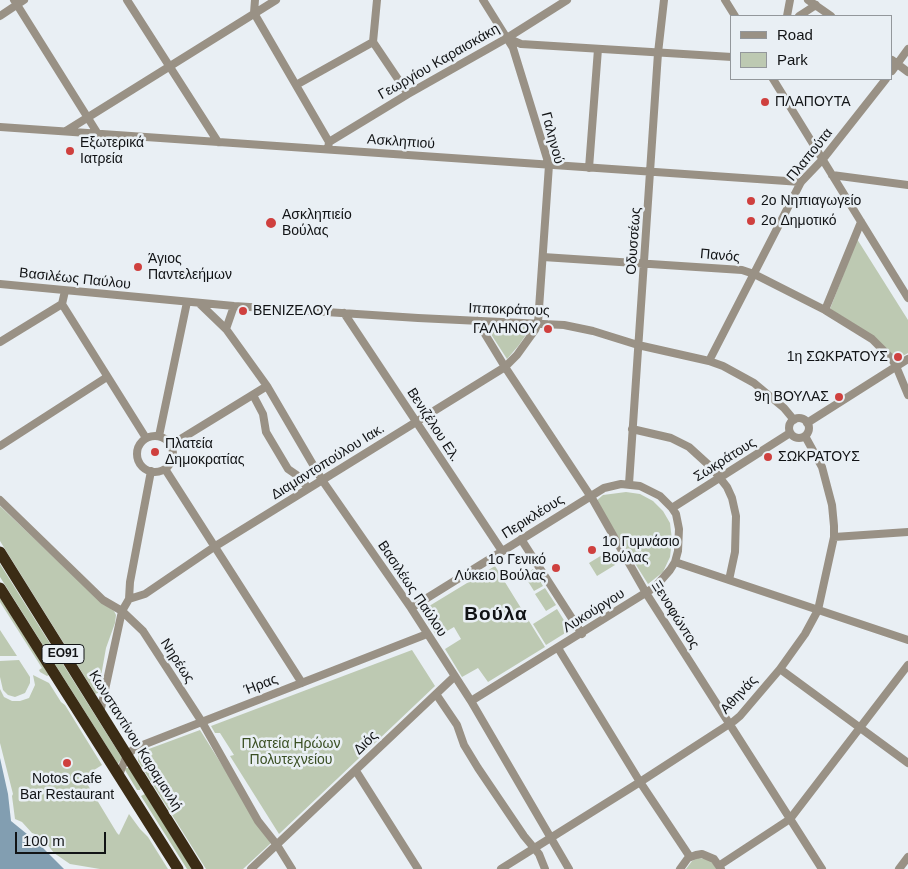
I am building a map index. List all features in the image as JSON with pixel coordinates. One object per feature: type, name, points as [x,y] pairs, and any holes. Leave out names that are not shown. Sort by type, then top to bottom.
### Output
[{"type":"highway","name":"Κωνσταντίνου Καραμανλή","points":[[0,552],[198,869]]},
{"type":"highway","name":"ΕΟ91","points":[[0,588],[178,869]]},
{"type":"street","points":[[0,16],[15,2],[24,0]]},
{"type":"street","points":[[127,0],[218,142]]},
{"type":"street","points":[[255,0],[254,13],[296,85],[328,146]]},
{"type":"street","points":[[66,131],[276,0]]},
{"type":"street","points":[[377,0],[373,42],[408,94]]},
{"type":"street","name":"Γαληνού","points":[[483,0],[513,48],[549,165],[538,323]]},
{"type":"street","name":"Γεωργίου Καραισκάκη","points":[[328,146],[408,94],[507,38],[567,0]]},
{"type":"street","name":"Οδυσσέως","points":[[629,484],[658,53],[664,0]]},
{"type":"street","points":[[725,0],[734,15]]},
{"type":"street","points":[[788,15],[790,0]]},
{"type":"street","points":[[808,0],[830,15]]},
{"type":"street","points":[[15,2],[98,134]]},
{"type":"street","points":[[801,15],[816,5]]},
{"type":"street","points":[[507,38],[521,44],[730,57]]},
{"type":"street","points":[[296,85],[373,42]]},
{"type":"street","points":[[590,168],[598,49]]},
{"type":"street","points":[[908,49],[894,65],[908,72]]},
{"type":"street","points":[[774,80],[907,294]]},
{"type":"street","name":"Πλαπούτα","points":[[709,361],[801,182],[823,159],[885,80]]},
{"type":"street","name":"Ασκληπιού","points":[[0,127],[218,142],[328,146],[549,165],[801,182]]},
{"type":"street","points":[[832,175],[908,185]]},
{"type":"street","points":[[825,310],[861,222]]},
{"type":"street","name":"Πανός","points":[[543,257],[742,270],[754,274],[825,310],[872,339],[885,351],[896,366],[908,395]]},
{"type":"street","name":"Βασιλέως Παύλου","points":[[0,284],[199,303],[226,329],[267,386],[322,480],[411,608],[471,701],[570,869]]},
{"type":"street","points":[[65,290],[62,304],[146,438]]},
{"type":"street","points":[[159,436],[187,302]]},
{"type":"street","name":"Ιπποκράτους","points":[[199,303],[477,322],[538,323],[577,327],[638,345],[709,361],[740,374],[784,408],[794,420]]},
{"type":"street","points":[[0,342],[62,304]]},
{"type":"street","points":[[226,329],[234,306]]},
{"type":"street","name":"Βενιζέλου Ελ.","points":[[344,313],[502,551]]},
{"type":"street","name":"Ξενοφώντος","points":[[477,322],[590,495],[646,593],[822,869]]},
{"type":"street","name":"Διαμαντοπούλου Ιακ.","points":[[129,599],[145,594],[214,547],[505,367],[517,355],[538,323]]},
{"type":"street","points":[[807,423],[908,359]]},
{"type":"street","points":[[0,446],[107,377]]},
{"type":"street","points":[[171,445],[267,386]]},
{"type":"street","points":[[253,395],[262,414],[266,432],[288,469],[301,478],[308,489]]},
{"type":"street","points":[[800,418],[807,423],[809,430],[805,436],[797,438],[790,433],[789,427],[794,420],[800,418]]},
{"type":"street","points":[[632,429],[670,438],[689,447],[720,478],[732,498],[736,516],[735,552],[729,580]]},
{"type":"street","name":"Σωκράτους","points":[[672,508],[790,433]]},
{"type":"street","points":[[159,436],[171,445],[173,456],[169,466],[164,469],[151,471],[141,465],[137,453],[141,442],[146,438],[159,436]]},
{"type":"street","name":"Αθηνάς","points":[[501,869],[730,724],[740,716],[780,669],[805,634],[818,610],[834,537],[834,516],[822,467],[805,436]]},
{"type":"street","points":[[164,469],[302,683]]},
{"type":"street","points":[[100,714],[122,611],[129,599],[130,582],[151,471]]},
{"type":"street","name":"Περικλέους","points":[[411,608],[590,495],[612,486],[629,484],[651,490],[665,499],[672,508]]},
{"type":"street","name":"Νηρέως","points":[[0,500],[103,600],[122,611],[143,631],[202,722],[258,821],[277,845],[292,869]]},
{"type":"street","name":"Λυκούργου","points":[[471,701],[582,634],[646,593],[662,580],[675,562],[678,546],[679,533],[676,514],[672,508]]},
{"type":"street","points":[[834,537],[908,532]]},
{"type":"street","points":[[521,539],[582,634]]},
{"type":"street","points":[[675,562],[908,640]]},
{"type":"street","name":"Ήρας","points":[[127,755],[135,748],[427,634]]},
{"type":"street","points":[[558,648],[640,782],[690,857]]},
{"type":"street","points":[[680,869],[690,857],[702,854],[709,855],[720,867],[790,819],[908,665]]},
{"type":"street","points":[[780,669],[908,763]]},
{"type":"street","name":"Διός","points":[[251,869],[455,676]]},
{"type":"street","points":[[436,694],[457,725],[464,744],[478,768],[534,848],[545,869]]},
{"type":"street","points":[[119,775],[127,755]]},
{"type":"street","points":[[356,771],[418,869]]},
{"type":"street","points":[[899,869],[908,857]]},
{"type":"green space","points":[[857,239],[908,320],[908,353],[898,359],[864,330],[830,309]]},
{"type":"green space","points":[[489,325],[532,326],[507,359],[487,328]]},
{"type":"green space","points":[[626,492],[640,494],[653,501],[663,511],[670,523],[672,540],[670,557],[663,572],[648,584],[596,501],[603,495]]},
{"type":"green space","points":[[0,506],[101,602],[114,611],[116,615],[115,623],[106,648],[98,693],[95,694],[0,541]]},
{"type":"green space","points":[[607,552],[615,565],[597,576],[589,563]]},
{"type":"green space","points":[[0,564],[122,758],[118,764],[0,577]]},
{"type":"green space","points":[[495,566],[545,647],[488,682],[478,668],[462,677],[445,649],[461,639],[454,627],[437,637],[421,611]]},
{"type":"green space","points":[[533,569],[543,586],[534,591],[524,575]]},
{"type":"green space","points":[[545,588],[556,605],[546,611],[535,594]]},
{"type":"green space","points":[[0,598],[49,675],[47,676],[40,672],[39,670],[42,668],[0,602]]},
{"type":"green space","points":[[557,609],[570,630],[546,645],[533,624]]},
{"type":"green space","points":[[0,630],[17,656],[0,656]]},
{"type":"green space","name":"Πλατεία Ηρώων Πολυτεχνείου","points":[[412,650],[435,686],[279,834],[230,756],[234,755],[220,733],[215,733],[211,726]]},
{"type":"green space","points":[[19,660],[30,677],[30,683],[25,693],[15,697],[8,695],[3,690],[0,677],[0,661]]},
{"type":"green space","points":[[33,675],[49,683],[102,765],[83,777],[117,833],[119,835],[129,814],[148,837],[168,869],[100,869],[70,864],[54,853],[38,835],[32,833],[22,822],[15,819],[13,794],[0,743],[0,689],[4,697],[12,701],[29,698],[35,685]]},
{"type":"green space","points":[[200,730],[271,843],[243,869],[206,869],[138,761],[138,753]]},
{"type":"green space","points":[[129,768],[141,787],[140,790],[137,790],[125,770]]},
{"type":"green space","points":[[145,794],[192,869],[187,869],[141,796]]},
{"type":"green space","points":[[698,858],[711,861],[717,869],[686,869],[692,861]]},
{"type":"water","points":[[0,758],[8,794],[11,821],[38,843],[64,869],[0,869]]},
{"type":"place","name":"ΠΛΑΠΟΥΤΑ","points":[[765,102]]},
{"type":"place","name":"Εξωτερικά Ιατρεία","points":[[70,151]]},
{"type":"place","name":"2ο Νηπιαγωγείο","points":[[751,201]]},
{"type":"place","name":"2ο Δημοτικό","points":[[751,221]]},
{"type":"place","name":"Ασκληπιείο Βούλας","points":[[271,223]]},
{"type":"place","name":"Άγιος Παντελεήμων","points":[[138,267]]},
{"type":"place","name":"ΒΕΝΙΖΕΛΟΥ","points":[[243,311]]},
{"type":"place","name":"ΓΑΛΗΝΟΥ","points":[[548,329]]},
{"type":"place","name":"1η ΣΩΚΡΑΤΟΥΣ","points":[[898,357]]},
{"type":"place","name":"9η ΒΟΥΛΑΣ","points":[[839,397]]},
{"type":"place","name":"Πλατεία Δημοκρατίας","points":[[155,452]]},
{"type":"place","name":"ΣΩΚΡΑΤΟΥΣ","points":[[768,457]]},
{"type":"place","name":"1ο Γυμνάσιο Βούλας","points":[[592,550]]},
{"type":"place","name":"1ο Γενικό Λύκειο Βούλας","points":[[556,568]]},
{"type":"place","name":"Notos Cafe Bar Restaurant","points":[[67,763]]},
{"type":"district","name":"Βούλα","points":[[496,615]]}]
